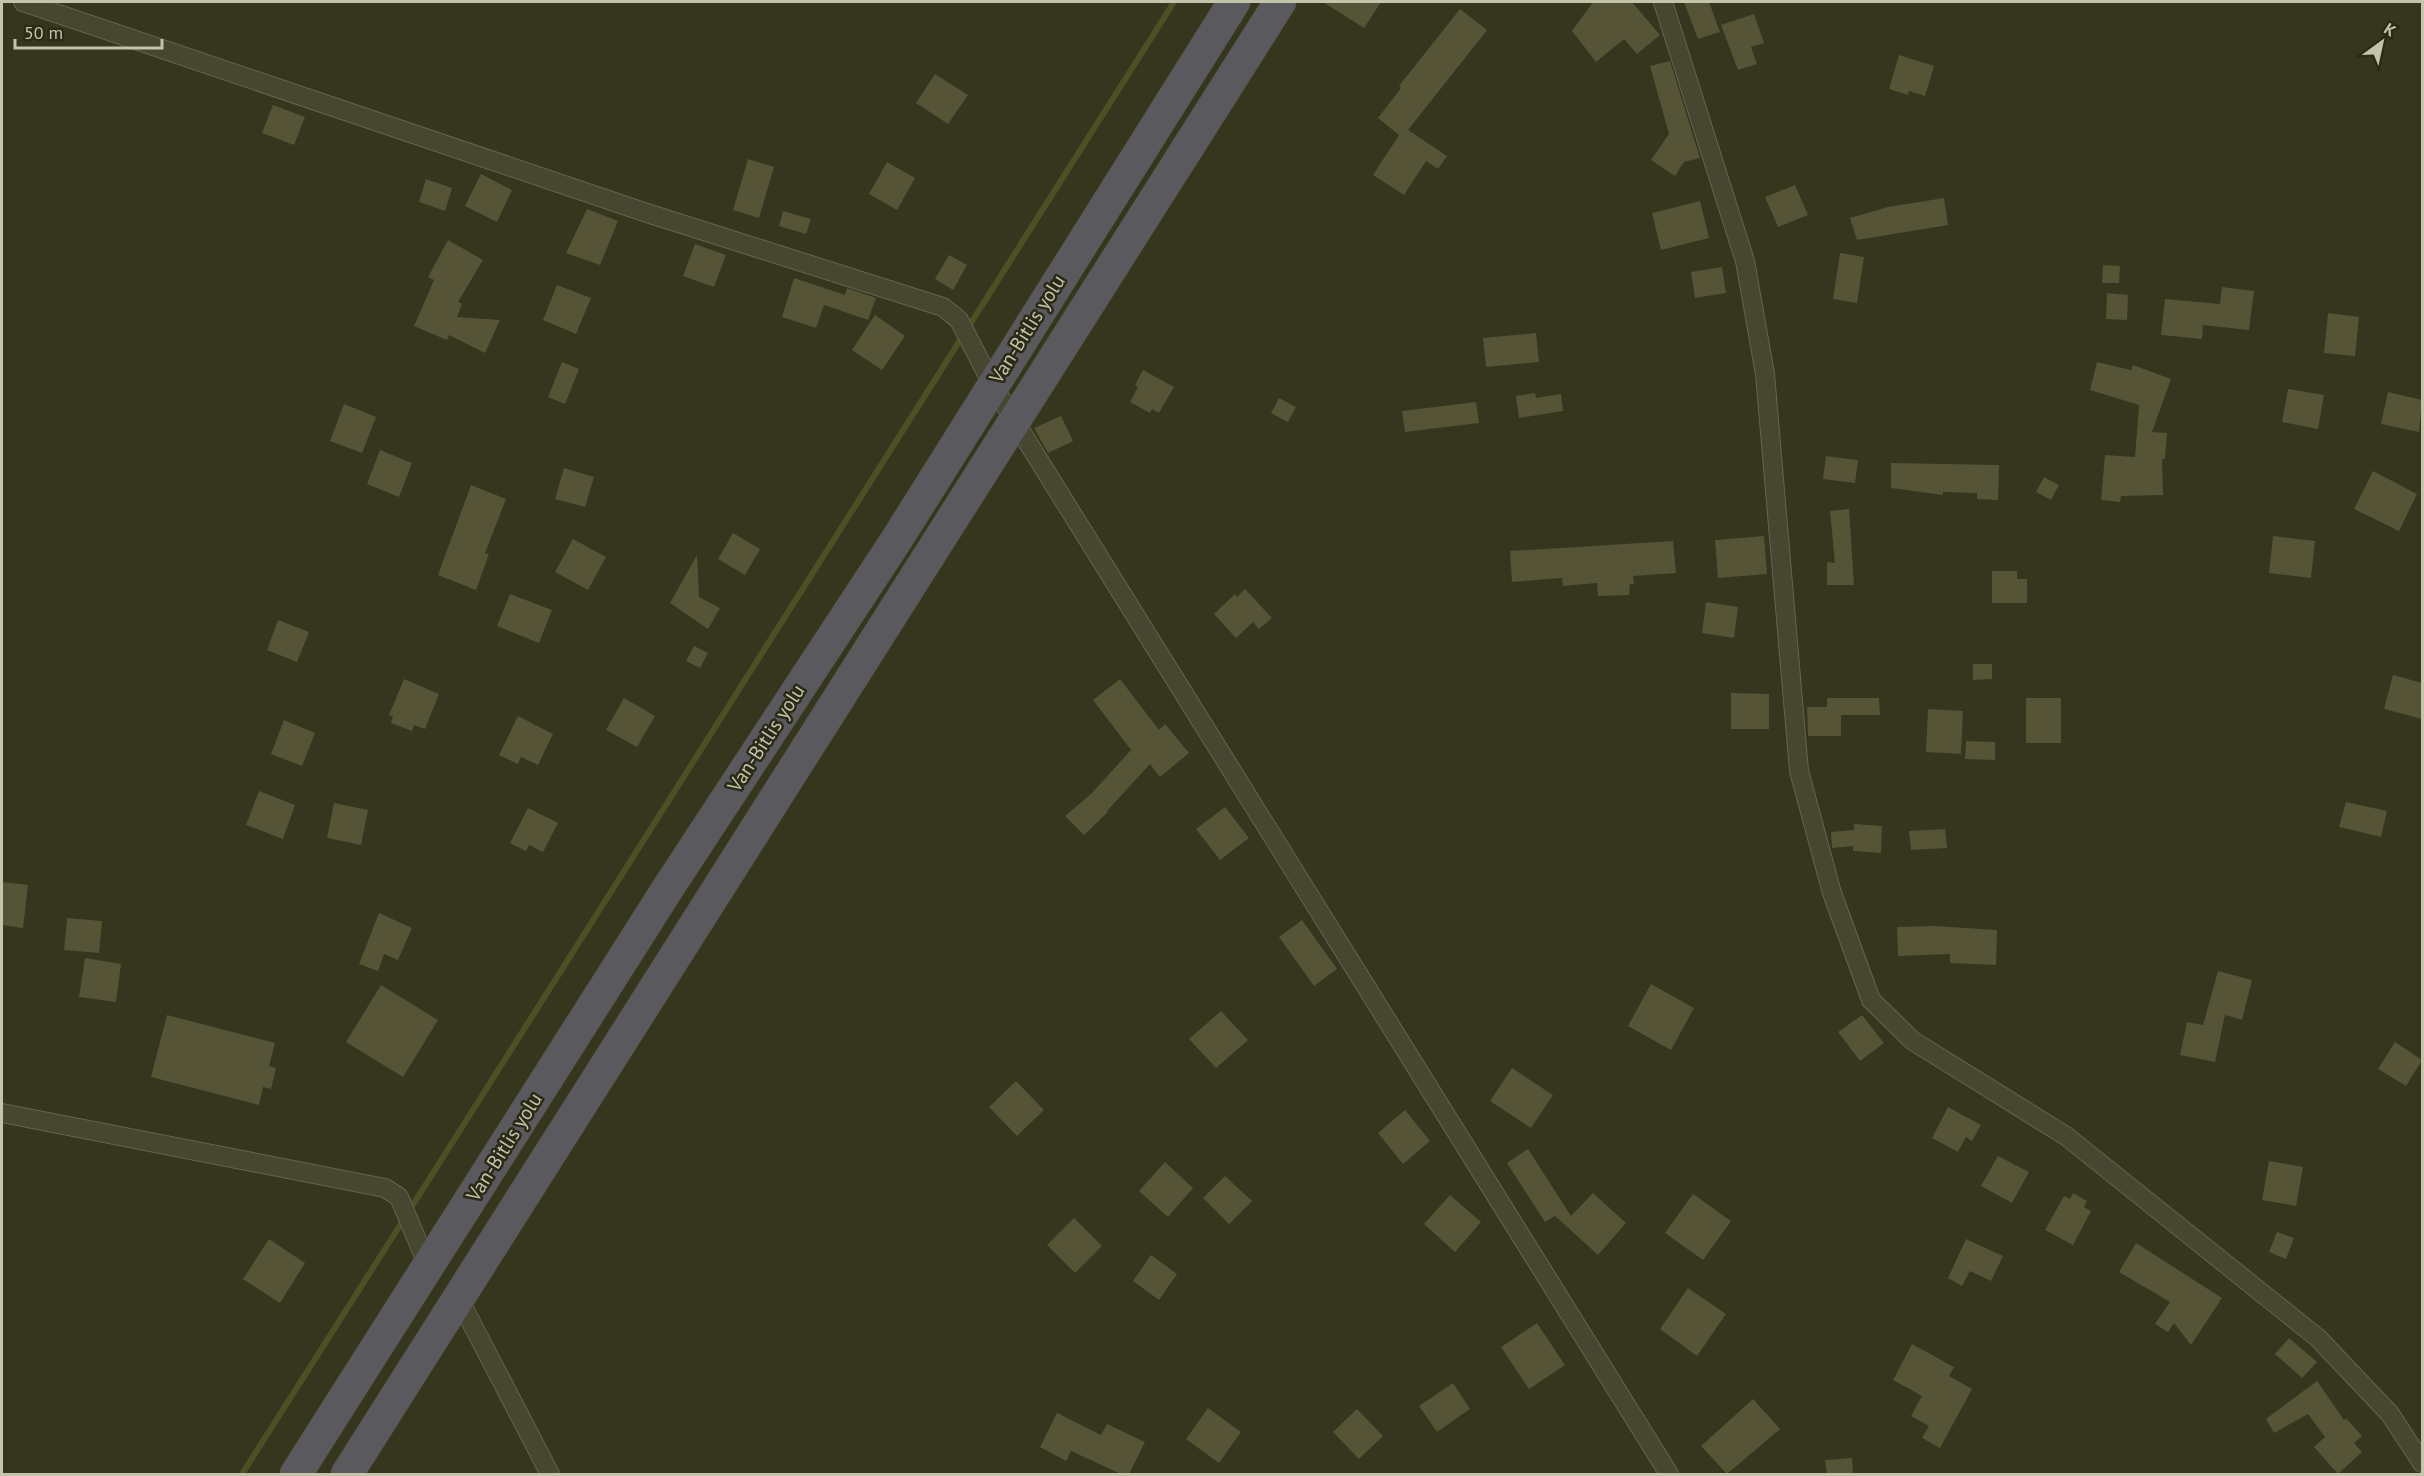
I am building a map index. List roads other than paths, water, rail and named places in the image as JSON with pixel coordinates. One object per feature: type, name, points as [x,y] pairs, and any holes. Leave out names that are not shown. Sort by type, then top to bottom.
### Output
[{"type":"highway","name":"Van-Bitlis yolu","points":[[296,1474],[670,885],[897,539],[992,384],[1234,2]]},
{"type":"highway","name":"Van-Bitlis yolu","points":[[347,1474],[1013,419],[1280,2]]},
{"type":"street","points":[[23,2],[636,209],[943,307],[959,320],[1013,419],[1669,1474]]},
{"type":"street","points":[[1664,2],[1744,261],[1765,374],[1799,771],[1832,893],[1871,1000],[1913,1041],[2066,1136],[2318,1338],[2390,1414],[2422,1463]]},
{"type":"street","points":[[2,1113],[392,1193],[428,1266]]},
{"type":"street","points":[[459,1299],[550,1474]]},
{"type":"waterway","points":[[409,1211],[1174,2]]},
{"type":"waterway","points":[[242,1474],[404,1219]]}]
